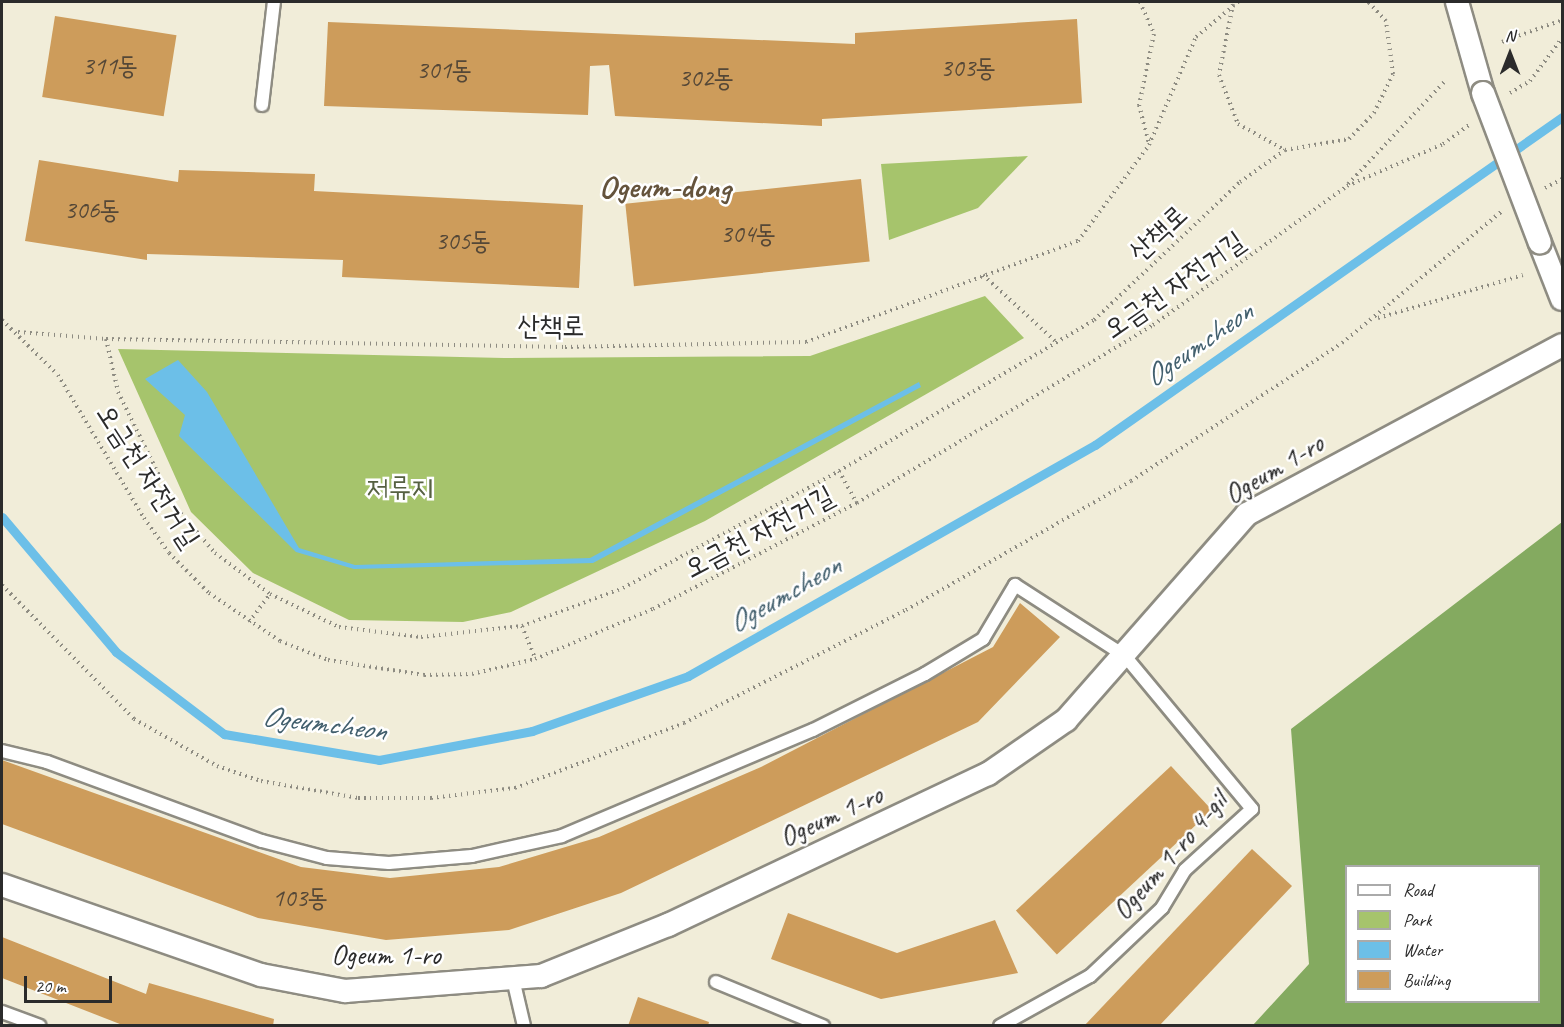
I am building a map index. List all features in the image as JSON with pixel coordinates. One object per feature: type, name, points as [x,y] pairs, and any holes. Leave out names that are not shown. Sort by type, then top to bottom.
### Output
[{"type":"street","points":[[1457,2],[1494,95],[1540,243],[1563,299]]},
{"type":"street","name":"Ogeum 1-ro","points":[[2,885],[261,975],[345,991],[541,976],[668,925],[988,774],[1066,720],[1125,656],[1165,601],[1246,514],[1563,345]]},
{"type":"lane","points":[[262,105],[274,2]]},
{"type":"lane","points":[[2,751],[47,762],[262,841],[327,858],[389,863],[472,856],[562,836],[884,694],[983,639],[1015,585],[1125,656]]},
{"type":"lane","name":"Ogeum 1-ro 4-gil","points":[[1000,1026],[1090,976],[1162,908],[1185,870],[1252,809],[1125,656]]},
{"type":"lane","points":[[513,978],[524,1026]]},
{"type":"lane","points":[[716,982],[823,1026]]},
{"type":"lane","points":[[2,1012],[40,1026]]},
{"type":"path","points":[[1140,2],[1154,34],[1139,105],[1149,145]]},
{"type":"path","name":"산책로","points":[[17,332],[106,339],[565,347],[806,342],[983,274],[1078,241],[1149,145],[1196,37],[1238,2]]},
{"type":"path","name":"산책로","points":[[106,339],[118,392],[173,504],[215,553],[270,594],[349,628],[421,637],[522,626],[623,588],[839,471],[1094,320],[1240,182],[1286,150],[1349,139],[1374,114],[1393,74],[1386,21],[1368,2]]},
{"type":"path","points":[[1233,4],[1219,75],[1238,124],[1286,150]]},
{"type":"path","points":[[1502,42],[1563,20]]},
{"type":"path","points":[[1494,95],[1530,81],[1563,38]]},
{"type":"path","points":[[1347,186],[1444,82]]},
{"type":"path","name":"오금천 자전거길","points":[[2,320],[17,332],[58,375],[169,553],[208,593],[249,622],[328,660],[374,669],[472,674],[535,659],[653,609],[857,503],[1144,332],[1347,186],[1443,144],[1480,116]]},
{"type":"path","points":[[1533,195],[1563,178]]},
{"type":"path","points":[[2,585],[95,685],[134,719],[217,766],[261,781],[358,798],[431,798],[515,788],[684,723],[906,610],[1131,481],[1376,318],[1483,221],[1513,205]]},
{"type":"path","points":[[983,274],[1056,342]]},
{"type":"path","points":[[1376,318],[1523,274]]},
{"type":"path","points":[[839,471],[857,503]]},
{"type":"path","points":[[249,622],[270,594]]},
{"type":"path","points":[[522,626],[535,659]]},
{"type":"green space","points":[[1028,156],[978,208],[889,240],[881,164]]},
{"type":"green space","name":"저류지","points":[[985,296],[1024,338],[705,521],[511,612],[463,622],[349,620],[253,573],[191,512],[118,349],[504,358],[810,356]]},
{"type":"green space","points":[[1562,522],[1562,1025],[1253,1025],[1309,964],[1291,729]]},
{"type":"water","points":[[178,360],[207,392],[299,548],[355,565],[590,558],[919,382],[921,387],[593,563],[354,569],[296,552],[179,436],[185,415],[145,379]]},
{"type":"building","points":[[55,16],[176,35],[164,116],[42,97]]},
{"type":"building","points":[[1077,19],[1082,103],[822,119],[822,126],[615,116],[609,65],[590,66],[588,115],[324,106],[328,22],[855,44],[855,33]]},
{"type":"building","points":[[39,160],[178,182],[179,170],[315,174],[314,191],[583,205],[579,288],[342,277],[343,260],[147,254],[147,260],[25,241]]},
{"type":"building","points":[[861,179],[870,262],[634,286],[625,204]]},
{"type":"building","points":[[1020,603],[1060,637],[978,722],[621,893],[509,930],[386,940],[258,918],[2,824],[2,760],[301,867],[390,878],[499,867],[599,837],[761,767],[993,647]]},
{"type":"building","points":[[1171,766],[1212,810],[1057,954],[1016,911]]},
{"type":"building","points":[[1252,849],[1292,886],[1159,1026],[1084,1026]]},
{"type":"building","points":[[788,913],[897,953],[995,920],[1018,973],[881,999],[771,959]]},
{"type":"building","points":[[2,937],[146,994],[149,983],[274,1019],[273,1026],[125,1026],[2,978]]},
{"type":"building","points":[[638,997],[709,1022],[708,1026],[628,1026]]},
{"type":"waterway","name":"Ogeumcheon","points":[[2,517],[116,652],[224,734],[379,760],[532,731],[688,676],[1095,445],[1562,117]]},
{"type":"district","name":"Ogeum-dong","points":[[665,187]]}]
